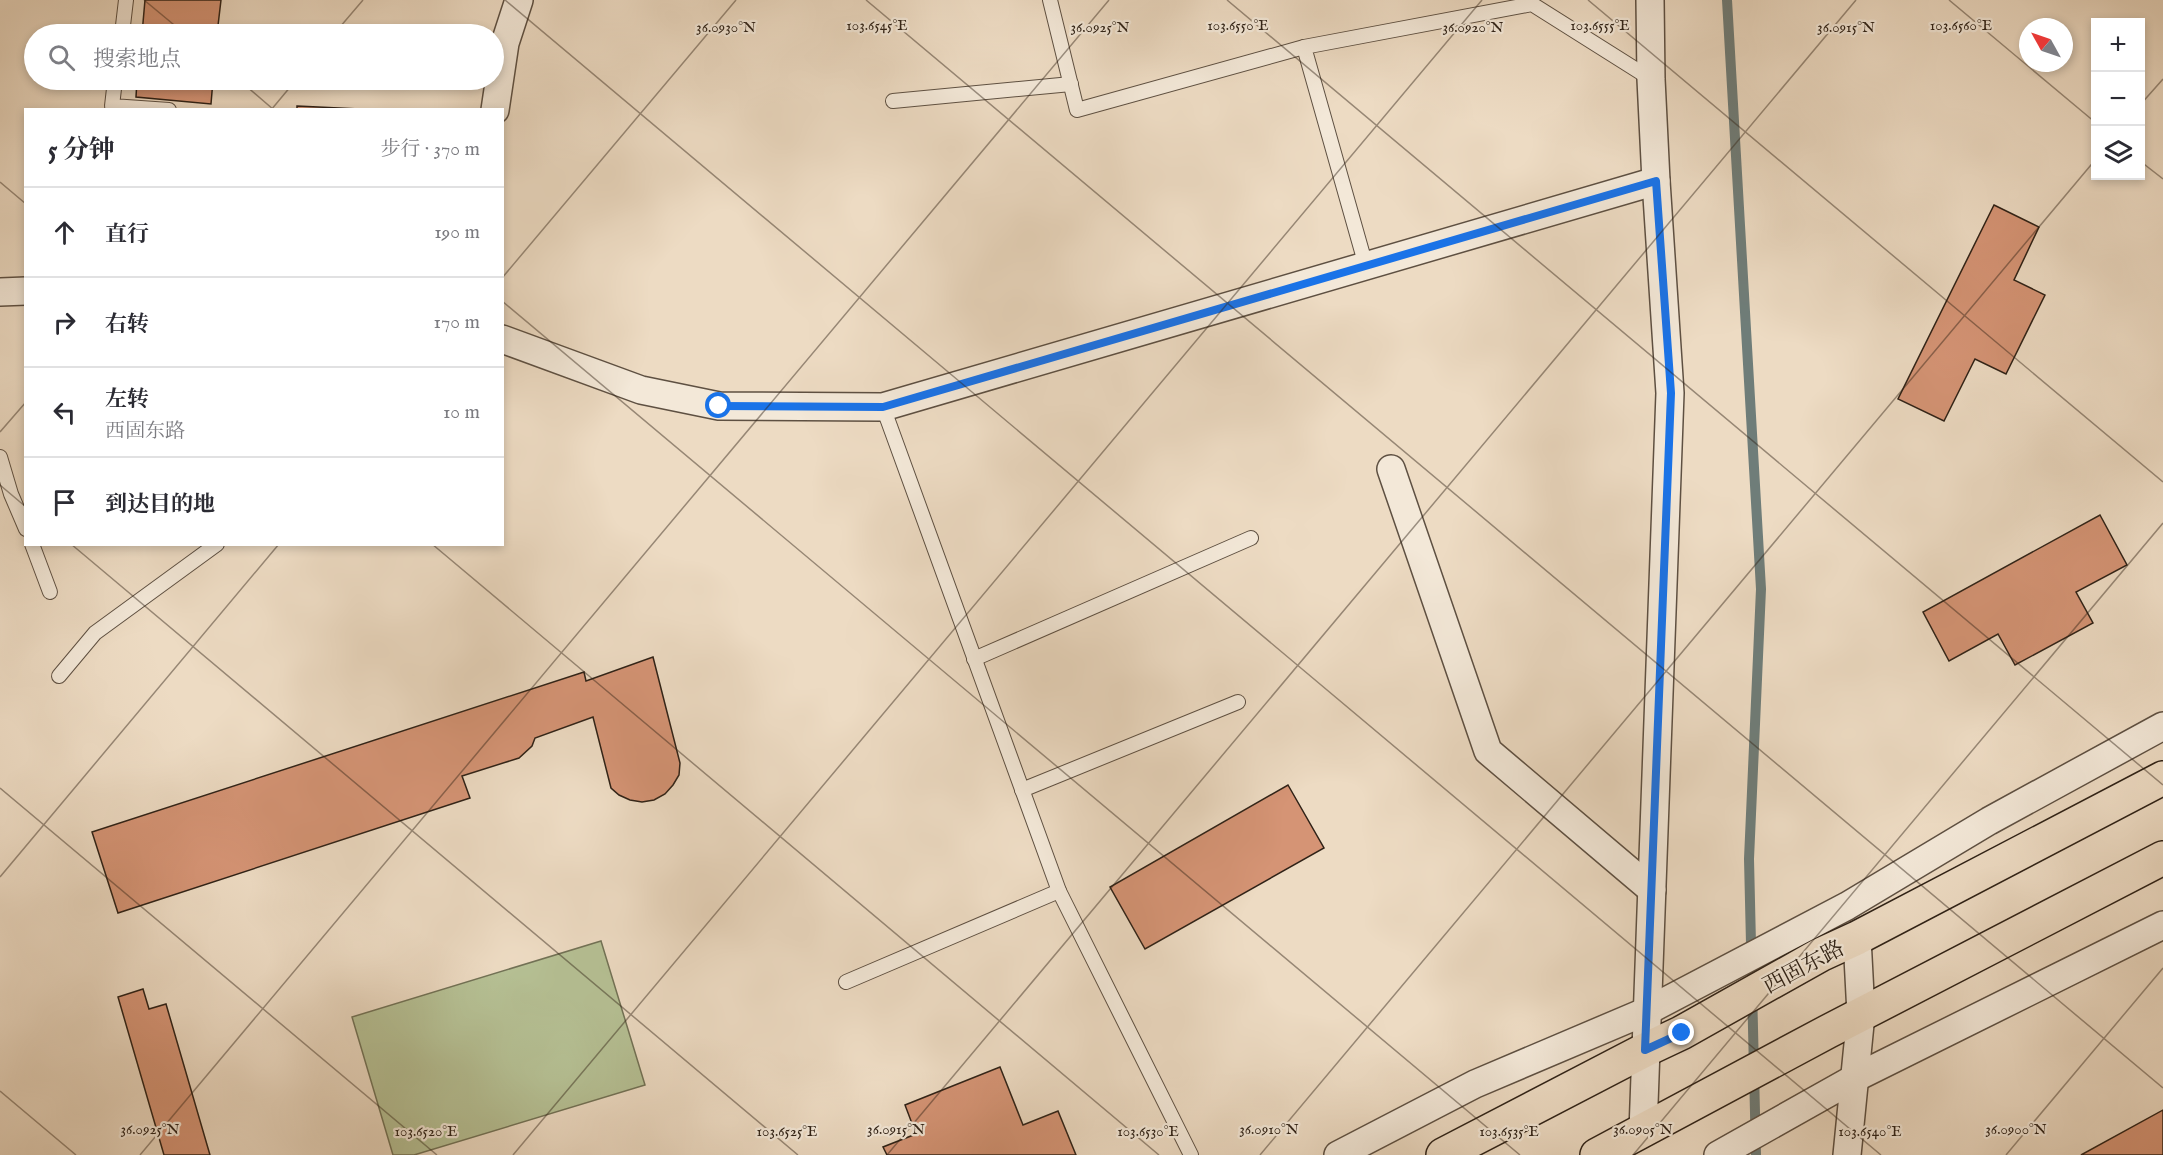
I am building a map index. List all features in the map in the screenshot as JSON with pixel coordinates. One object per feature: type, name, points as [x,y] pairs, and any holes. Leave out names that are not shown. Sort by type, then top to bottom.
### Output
[{"type":"main road","name":"西固东路","points":[[1443,1155],[1682,1033],[1820,955],[1857,938],[2163,778]]},
{"type":"main road","points":[[1597,1155],[1861,1014],[2163,858]]},
{"type":"street","points":[[504,50],[519,0]]},
{"type":"street","points":[[1643,1131],[1671,393],[1656,181],[1650,0]]},
{"type":"street","points":[[495,108],[498,90]]},
{"type":"street","points":[[504,340],[641,390],[719,406],[883,407],[1656,181]]},
{"type":"street","points":[[0,292],[24,291]]},
{"type":"street","points":[[1391,469],[1488,751],[1652,890]]},
{"type":"street","points":[[1338,1155],[1475,1084],[1647,1011],[1678,995],[1818,921],[1989,821],[2163,726]]},
{"type":"street","points":[[1718,1155],[1855,1078],[2163,925]]},
{"type":"street","points":[[1847,1155],[1861,1014],[1857,938]]},
{"type":"lane","points":[[123,24],[126,0]]},
{"type":"lane","points":[[1050,0],[1077,110],[1304,47],[1532,4],[1651,80]]},
{"type":"lane","points":[[1304,47],[1366,266]]},
{"type":"lane","points":[[893,101],[1071,84]]},
{"type":"lane","points":[[114,90],[112,106],[140,108]]},
{"type":"lane","points":[[883,407],[1059,891],[1191,1155]]},
{"type":"lane","points":[[0,457],[11,494],[24,524]]},
{"type":"lane","points":[[974,659],[1251,538]]},
{"type":"lane","points":[[33,546],[50,592]]},
{"type":"lane","points":[[59,676],[95,633],[214,546]]},
{"type":"lane","points":[[1022,790],[1238,702]]},
{"type":"lane","points":[[846,982],[1059,891]]},
{"type":"green space","points":[[601,941],[645,1085],[414,1155],[393,1155],[352,1017]]},
{"type":"building","points":[[145,0],[221,0],[218,24],[143,24]]},
{"type":"building","points":[[136,90],[212,90],[211,104],[136,97]]},
{"type":"building","points":[[297,106],[339,108],[297,108]]},
{"type":"building","points":[[1994,205],[2039,227],[2014,280],[2045,295],[2006,374],[1975,359],[1944,421],[1898,399]]},
{"type":"building","points":[[2100,515],[2127,565],[2076,592],[2093,623],[2015,665],[1998,634],[1949,661],[1923,612]]},
{"type":"building","points":[[653,657],[680,763],[679,775],[673,785],[665,794],[654,800],[642,802],[630,800],[611,788],[593,717],[535,738],[532,746],[519,758],[462,776],[470,798],[118,913],[92,832],[584,672],[586,681]]},
{"type":"building","points":[[1288,785],[1324,848],[1145,949],[1110,887]]},
{"type":"building","points":[[143,989],[149,1009],[166,1004],[210,1155],[164,1155],[118,997]]},
{"type":"building","points":[[1000,1067],[1023,1125],[1058,1111],[1076,1155],[887,1155],[883,1147],[916,1134],[905,1105]]},
{"type":"building","points":[[2163,1110],[2163,1155],[2081,1155]]},
{"type":"waterway","points":[[1727,0],[1761,589],[1749,859],[1756,1155]]},
{"type":"route","points":[[719,406],[883,407],[1656,181],[1671,393],[1645,1050],[1682,1033]]}]
